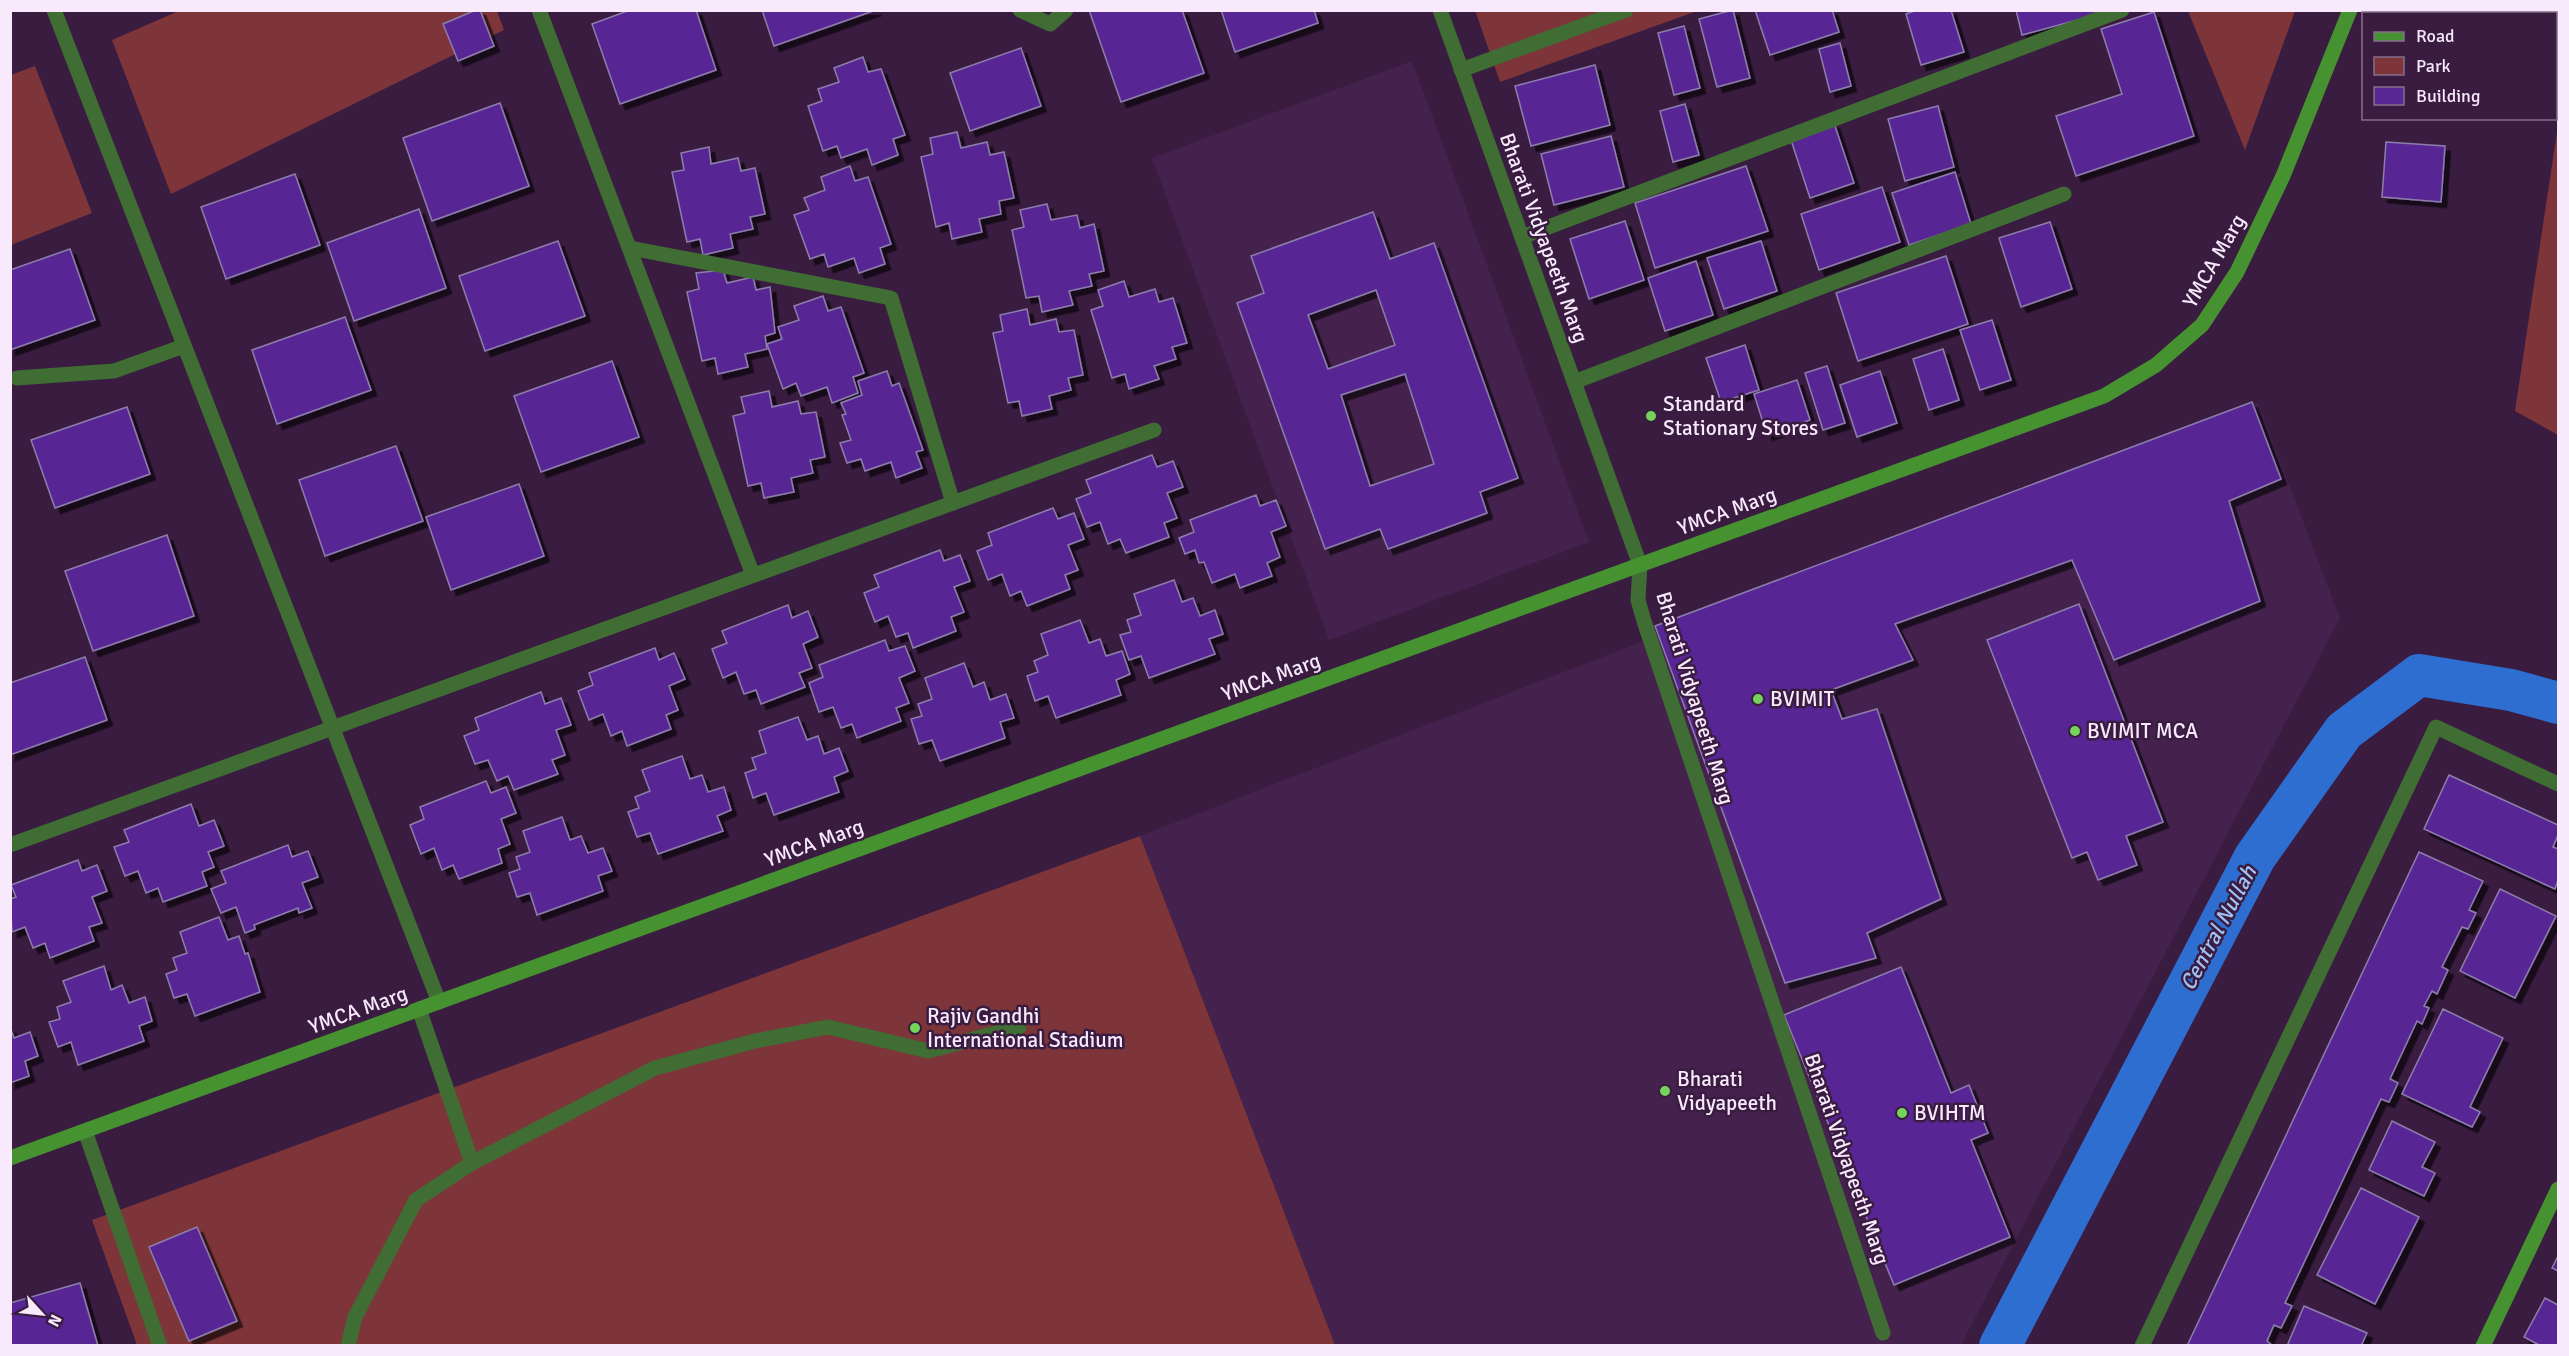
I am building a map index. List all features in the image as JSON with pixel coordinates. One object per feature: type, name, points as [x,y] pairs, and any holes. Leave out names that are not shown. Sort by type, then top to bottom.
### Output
[{"type":"main road","name":"YMCA Marg","points":[[10,1158],[2104,396],[2156,365],[2202,325],[2237,272],[2283,176],[2350,10]]},
{"type":"main road","points":[[2482,1346],[2559,1189]]},
{"type":"street","points":[[54,10],[439,1002]]},
{"type":"street","points":[[539,10],[753,576]]},
{"type":"street","points":[[1020,10],[1050,24],[1066,10]]},
{"type":"street","name":"Bharati Vidyapeeth Marg","points":[[1440,10],[1640,565],[1638,600],[1644,621],[1883,1334]]},
{"type":"street","points":[[1461,70],[1626,10]]},
{"type":"street","points":[[1522,237],[2122,10]]},
{"type":"street","points":[[1574,382],[2064,194]]},
{"type":"street","points":[[630,248],[891,298],[953,503]]},
{"type":"street","points":[[17,378],[114,371],[184,346]]},
{"type":"street","points":[[10,845],[1154,430]]},
{"type":"street","points":[[2142,1346],[2436,727],[2559,784]]},
{"type":"street","points":[[419,1010],[472,1163]]},
{"type":"street","points":[[348,1346],[355,1317],[416,1200],[472,1163],[655,1068],[755,1041],[828,1027],[928,1051],[1019,1027]]},
{"type":"street","points":[[85,1131],[160,1346]]},
{"type":"shaded area","points":[[1412,61],[1589,542],[1329,640],[1152,158]]},
{"type":"shaded area","name":"Bharati Vidyapeeth","points":[[2258,403],[2340,618],[1961,1345],[1335,1345],[1140,836]]},
{"type":"green space","points":[[181,10],[497,11],[504,30],[171,194],[112,40]]},
{"type":"green space","points":[[1475,10],[1697,11],[1500,82]]},
{"type":"green space","points":[[2188,11],[2295,11],[2245,150]]},
{"type":"green space","points":[[35,66],[92,213],[11,245],[11,75]]},
{"type":"green space","points":[[2558,125],[2558,435],[2515,411]]},
{"type":"green space","name":"Rajiv Gandhi International Stadium","points":[[1140,836],[1335,1345],[137,1345],[92,1220]]},
{"type":"building","points":[[480,10],[494,46],[458,61],[443,24]]},
{"type":"building","points":[[630,10],[696,10],[716,70],[620,104],[592,24]]},
{"type":"building","points":[[762,10],[876,10],[774,46]]},
{"type":"building","points":[[1089,10],[1182,10],[1204,73],[1121,102]]},
{"type":"building","points":[[1221,10],[1314,10],[1318,23],[1235,52]]},
{"type":"building","points":[[1733,10],[1750,78],[1717,87],[1699,19]]},
{"type":"building","points":[[1755,10],[1832,10],[1839,32],[1770,55]]},
{"type":"building","points":[[1917,10],[1951,10],[1964,52],[1921,65],[1906,14]]},
{"type":"building","points":[[2016,10],[2109,10],[2110,11],[2022,35]]},
{"type":"building","points":[[2154,12],[2194,136],[2076,176],[2056,116],[2122,94],[2101,29]]},
{"type":"building","points":[[1684,26],[1700,88],[1674,95],[1658,33]]},
{"type":"building","points":[[1840,43],[1851,86],[1830,92],[1819,49]]},
{"type":"building","points":[[1021,48],[1041,106],[970,131],[950,73]]},
{"type":"building","points":[[863,57],[868,72],[881,69],[905,135],[893,139],[898,155],[872,165],[867,149],[841,158],[837,146],[823,151],[808,106],[822,101],[818,89],[839,82],[834,68]]},
{"type":"building","points":[[1595,65],[1610,125],[1531,146],[1515,86]]},
{"type":"building","points":[[500,103],[529,186],[432,221],[403,138]]},
{"type":"building","points":[[1685,104],[1699,155],[1673,162],[1660,111]]},
{"type":"building","points":[[1938,106],[1954,167],[1905,181],[1888,119]]},
{"type":"building","points":[[1834,123],[1854,183],[1810,198],[1790,137]]},
{"type":"building","points":[[957,132],[961,148],[987,142],[990,155],[1004,152],[1014,198],[999,201],[1001,214],[979,219],[982,232],[952,239],[949,223],[936,227],[921,157],[933,154],[930,138]]},
{"type":"building","points":[[1611,136],[1624,187],[1554,205],[1541,154]]},
{"type":"building","points":[[2386,142],[2445,146],[2441,202],[2382,197]]},
{"type":"building","points":[[709,147],[711,164],[738,158],[741,171],[755,168],[765,214],[750,217],[753,229],[730,234],[733,248],[703,255],[700,239],[687,242],[672,172],[684,170],[681,153]]},
{"type":"building","points":[[850,166],[855,181],[868,177],[891,244],[880,248],[885,264],[859,273],[854,258],[828,267],[824,254],[810,259],[794,215],[809,210],[804,198],[825,190],[821,177]]},
{"type":"building","points":[[1746,166],[1768,231],[1655,268],[1635,203]]},
{"type":"building","points":[[1955,172],[1971,224],[1909,245],[1892,193]]},
{"type":"building","points":[[295,174],[320,245],[226,279],[201,207]]},
{"type":"building","points":[[1882,187],[1900,242],[1819,270],[1801,214]]},
{"type":"building","points":[[1047,204],[1051,220],[1077,215],[1080,228],[1094,224],[1104,271],[1089,274],[1092,286],[1069,291],[1073,305],[1042,312],[1039,296],[1026,298],[1012,230],[1024,227],[1020,210]]},
{"type":"building","points":[[419,209],[446,288],[354,321],[327,243]]},
{"type":"building","points":[[1373,212],[1390,259],[1434,243],[1518,478],[1480,492],[1487,513],[1388,549],[1380,529],[1325,549],[1237,303],[1264,293],[1251,256]],"holes":[[[1376,290],[1395,345],[1328,369],[1308,315]],[[1405,374],[1434,464],[1370,486],[1341,395]]]},
{"type":"building","points":[[1625,221],[1644,280],[1589,299],[1570,239]]},
{"type":"building","points":[[2050,222],[2072,289],[2021,307],[1999,238]]},
{"type":"building","points":[[558,241],[585,316],[485,351],[459,276]]},
{"type":"building","points":[[1761,241],[1777,291],[1724,309],[1707,258]]},
{"type":"building","points":[[70,249],[95,320],[10,350],[10,270]]},
{"type":"building","points":[[1946,256],[1968,324],[1858,361],[1836,293]]},
{"type":"building","points":[[1696,261],[1713,315],[1665,331],[1648,278]]},
{"type":"building","points":[[723,270],[727,283],[753,277],[756,290],[770,287],[775,333],[765,336],[767,349],[745,354],[748,367],[718,374],[715,358],[702,361],[687,292],[699,289],[696,273]]},
{"type":"building","points":[[1124,281],[1129,297],[1155,289],[1159,302],[1173,298],[1187,343],[1172,347],[1176,359],[1154,366],[1159,379],[1129,389],[1125,374],[1112,378],[1091,310],[1103,306],[1098,290]]},
{"type":"building","points":[[823,296],[828,311],[841,307],[864,373],[853,377],[858,393],[832,403],[827,387],[801,396],[796,383],[783,389],[767,344],[782,339],[778,327],[799,320],[794,306]]},
{"type":"building","points":[[1027,309],[1030,325],[1056,319],[1059,332],[1074,330],[1083,375],[1068,378],[1071,390],[1049,396],[1052,409],[1022,416],[1019,401],[1008,403],[993,333],[1003,331],[1000,315]]},
{"type":"building","points":[[345,317],[371,390],[277,424],[252,350]]},
{"type":"building","points":[[1992,320],[2011,380],[1980,390],[1960,330]]},
{"type":"building","points":[[1745,345],[1759,390],[1721,402],[1706,358]]},
{"type":"building","points":[[1943,349],[1959,400],[1929,410],[1913,359]]},
{"type":"building","points":[[612,361],[639,437],[541,472],[514,396]]},
{"type":"building","points":[[1827,366],[1845,423],[1823,430],[1805,373]]},
{"type":"building","points":[[887,371],[892,386],[899,383],[923,450],[916,452],[922,468],[896,478],[891,462],[865,471],[861,459],[847,463],[840,443],[851,440],[842,415],[846,414],[841,403],[862,395],[858,381]]},
{"type":"building","points":[[1880,371],[1897,423],[1857,437],[1840,385]]},
{"type":"building","points":[[1797,380],[1810,420],[1767,435],[1754,394]]},
{"type":"building","points":[[769,391],[772,407],[798,401],[801,414],[816,412],[825,457],[810,460],[813,473],[791,478],[794,492],[764,498],[761,483],[748,486],[733,416],[745,413],[741,397]]},
{"type":"building","name":"BVIMIT","points":[[2252,402],[2281,479],[2229,501],[2260,601],[2114,660],[2072,560],[1895,624],[1913,660],[1831,690],[1842,719],[1877,709],[1941,899],[1867,933],[1876,958],[1785,983],[1655,626]]},
{"type":"building","points":[[127,407],[150,474],[55,508],[31,440]]},
{"type":"building","points":[[396,446],[423,521],[325,556],[299,480]]},
{"type":"building","points":[[1152,455],[1157,467],[1173,461],[1183,487],[1167,493],[1177,518],[1164,523],[1169,537],[1126,553],[1120,539],[1108,544],[1100,522],[1087,527],[1076,499],[1091,493],[1086,480]]},
{"type":"building","points":[[519,484],[544,556],[451,590],[426,517]]},
{"type":"building","points":[[1256,495],[1260,506],[1276,500],[1286,526],[1271,532],[1280,557],[1267,563],[1272,576],[1240,588],[1235,574],[1212,583],[1204,562],[1199,563],[1195,550],[1185,554],[1179,538],[1194,532],[1190,520]]},
{"type":"building","points":[[1053,508],[1058,519],[1074,513],[1084,539],[1068,545],[1078,570],[1065,575],[1070,589],[1027,606],[1021,591],[1010,596],[1002,574],[988,580],[977,551],[992,545],[988,533]]},
{"type":"building","points":[[167,535],[194,616],[93,651],[65,571]]},
{"type":"building","points":[[940,550],[944,561],[960,555],[970,581],[954,587],[964,612],[951,617],[956,631],[913,648],[908,633],[896,637],[888,616],[875,622],[864,593],[879,587],[874,575]]},
{"type":"building","points":[[1174,580],[1182,602],[1193,598],[1200,616],[1215,610],[1223,634],[1209,639],[1215,654],[1149,678],[1141,656],[1129,660],[1120,635],[1131,632],[1127,620],[1141,615],[1134,594]]},
{"type":"building","name":"BVIMIT MCA","points":[[2079,604],[2163,822],[2126,836],[2137,865],[2098,880],[2087,852],[2072,858],[1987,640]]},
{"type":"building","points":[[788,605],[792,618],[808,611],[818,637],[803,644],[812,668],[799,673],[805,687],[761,704],[756,690],[744,694],[736,672],[723,678],[712,649],[727,643],[722,631]]},
{"type":"building","points":[[1080,620],[1089,643],[1100,639],[1106,656],[1122,651],[1130,674],[1116,680],[1121,695],[1056,718],[1048,696],[1035,701],[1027,676],[1038,672],[1034,661],[1048,655],[1041,634]]},
{"type":"building","points":[[885,640],[889,651],[905,646],[915,671],[899,678],[909,703],[896,708],[901,721],[857,738],[852,724],[841,728],[833,707],[819,712],[809,683],[823,677],[819,665]]},
{"type":"building","points":[[655,648],[659,660],[674,653],[685,679],[669,686],[678,710],[666,715],[671,729],[627,746],[622,731],[611,736],[603,714],[589,720],[578,691],[593,685],[589,673]]},
{"type":"building","points":[[85,657],[107,720],[10,755],[10,683]]},
{"type":"building","points":[[964,663],[973,687],[984,682],[990,700],[1006,694],[1014,718],[1000,722],[1005,738],[940,761],[932,740],[919,744],[911,719],[922,716],[918,704],[932,699],[925,678]]},
{"type":"building","points":[[541,692],[545,704],[561,698],[571,725],[556,730],[565,755],[552,760],[558,774],[514,790],[508,776],[497,781],[488,760],[475,764],[464,736],[479,730],[475,718]]},
{"type":"building","points":[[798,717],[807,740],[818,736],[824,754],[839,748],[848,771],[834,777],[839,792],[774,815],[766,793],[753,798],[745,773],[756,769],[752,758],[766,753],[759,731]]},
{"type":"building","points":[[682,756],[690,779],[702,775],[708,792],[724,787],[731,810],[717,816],[723,831],[658,854],[650,833],[637,837],[628,812],[639,808],[635,797],[650,791],[642,770]]},
{"type":"building","points":[[2449,775],[2558,825],[2558,835],[2553,847],[2558,849],[2558,880],[2555,889],[2424,829]]},
{"type":"building","points":[[486,781],[491,793],[506,787],[516,813],[501,819],[510,844],[498,849],[502,863],[459,879],[453,865],[442,870],[434,848],[421,854],[410,825],[424,819],[420,807]]},
{"type":"building","points":[[191,804],[199,826],[214,820],[224,846],[208,852],[214,867],[202,872],[207,886],[163,902],[158,888],[146,893],[138,871],[125,876],[114,847],[129,842],[124,830]]},
{"type":"building","points":[[562,817],[570,840],[581,836],[588,853],[603,848],[612,871],[598,876],[603,891],[537,915],[530,893],[517,897],[509,873],[520,869],[516,857],[530,852],[523,831]]},
{"type":"building","points":[[288,845],[292,857],[308,851],[318,877],[302,883],[312,908],[299,913],[298,908],[254,925],[255,929],[245,933],[236,907],[221,913],[211,889],[226,883],[221,871]]},
{"type":"building","points":[[2419,852],[2483,881],[2469,910],[2476,913],[2468,929],[2462,927],[2442,967],[2448,970],[2437,994],[2432,991],[2424,1006],[2429,1008],[2422,1024],[2417,1021],[2390,1079],[2398,1083],[2389,1102],[2381,1099],[2285,1303],[2292,1306],[2281,1328],[2274,1325],[2267,1341],[2273,1346],[2187,1346]]},
{"type":"building","points":[[78,860],[82,871],[97,865],[107,891],[92,897],[102,923],[89,927],[94,941],[50,958],[45,943],[33,948],[25,927],[12,932],[10,899],[16,897],[11,885]]},
{"type":"building","points":[[2500,889],[2556,916],[2515,998],[2460,971]]},
{"type":"building","points":[[219,917],[228,940],[239,936],[245,954],[248,953],[260,992],[195,1016],[187,994],[174,998],[166,974],[177,970],[173,958],[187,953],[180,932]]},
{"type":"building","points":[[104,966],[111,990],[122,985],[129,1003],[145,997],[152,1021],[139,1026],[144,1041],[78,1065],[71,1042],[58,1047],[49,1022],[60,1019],[57,1007],[71,1002],[63,981]]},
{"type":"building","name":"BVIHTM","points":[[1901,967],[1951,1093],[1969,1085],[1988,1133],[1971,1140],[2010,1237],[1894,1285],[1784,1015]]},
{"type":"building","points":[[2443,1009],[2503,1038],[2470,1107],[2480,1112],[2472,1127],[2402,1094]]},
{"type":"building","points":[[10,1027],[14,1038],[30,1032],[38,1056],[25,1061],[29,1076],[10,1083]]},
{"type":"building","points":[[2392,1121],[2435,1142],[2422,1167],[2435,1173],[2424,1196],[2369,1170]]},
{"type":"building","points":[[2361,1188],[2419,1217],[2375,1304],[2317,1275]]},
{"type":"building","points":[[197,1227],[237,1321],[189,1341],[149,1247]]},
{"type":"building","points":[[2558,1256],[2558,1271],[2552,1268]]},
{"type":"building","points":[[80,1283],[98,1346],[10,1346],[10,1303]]},
{"type":"building","points":[[2545,1298],[2558,1305],[2558,1346],[2541,1346],[2524,1337]]},
{"type":"building","points":[[2304,1306],[2367,1333],[2361,1346],[2287,1346]]},
{"type":"waterway","name":"Central Nullah","points":[[2000,1346],[2255,857],[2344,731],[2419,675],[2511,690],[2558,703]]},
{"type":"place","name":"Standard Stationary Stores","points":[[1651,416]]},
{"type":"place","name":"BVIMIT","points":[[1758,699]]},
{"type":"place","name":"BVIMIT MCA","points":[[2075,731]]},
{"type":"place","name":"Rajiv Gandhi International Stadium","points":[[915,1028]]},
{"type":"place","name":"Bharati Vidyapeeth","points":[[1665,1091]]},
{"type":"place","name":"BVIHTM","points":[[1902,1113]]}]
